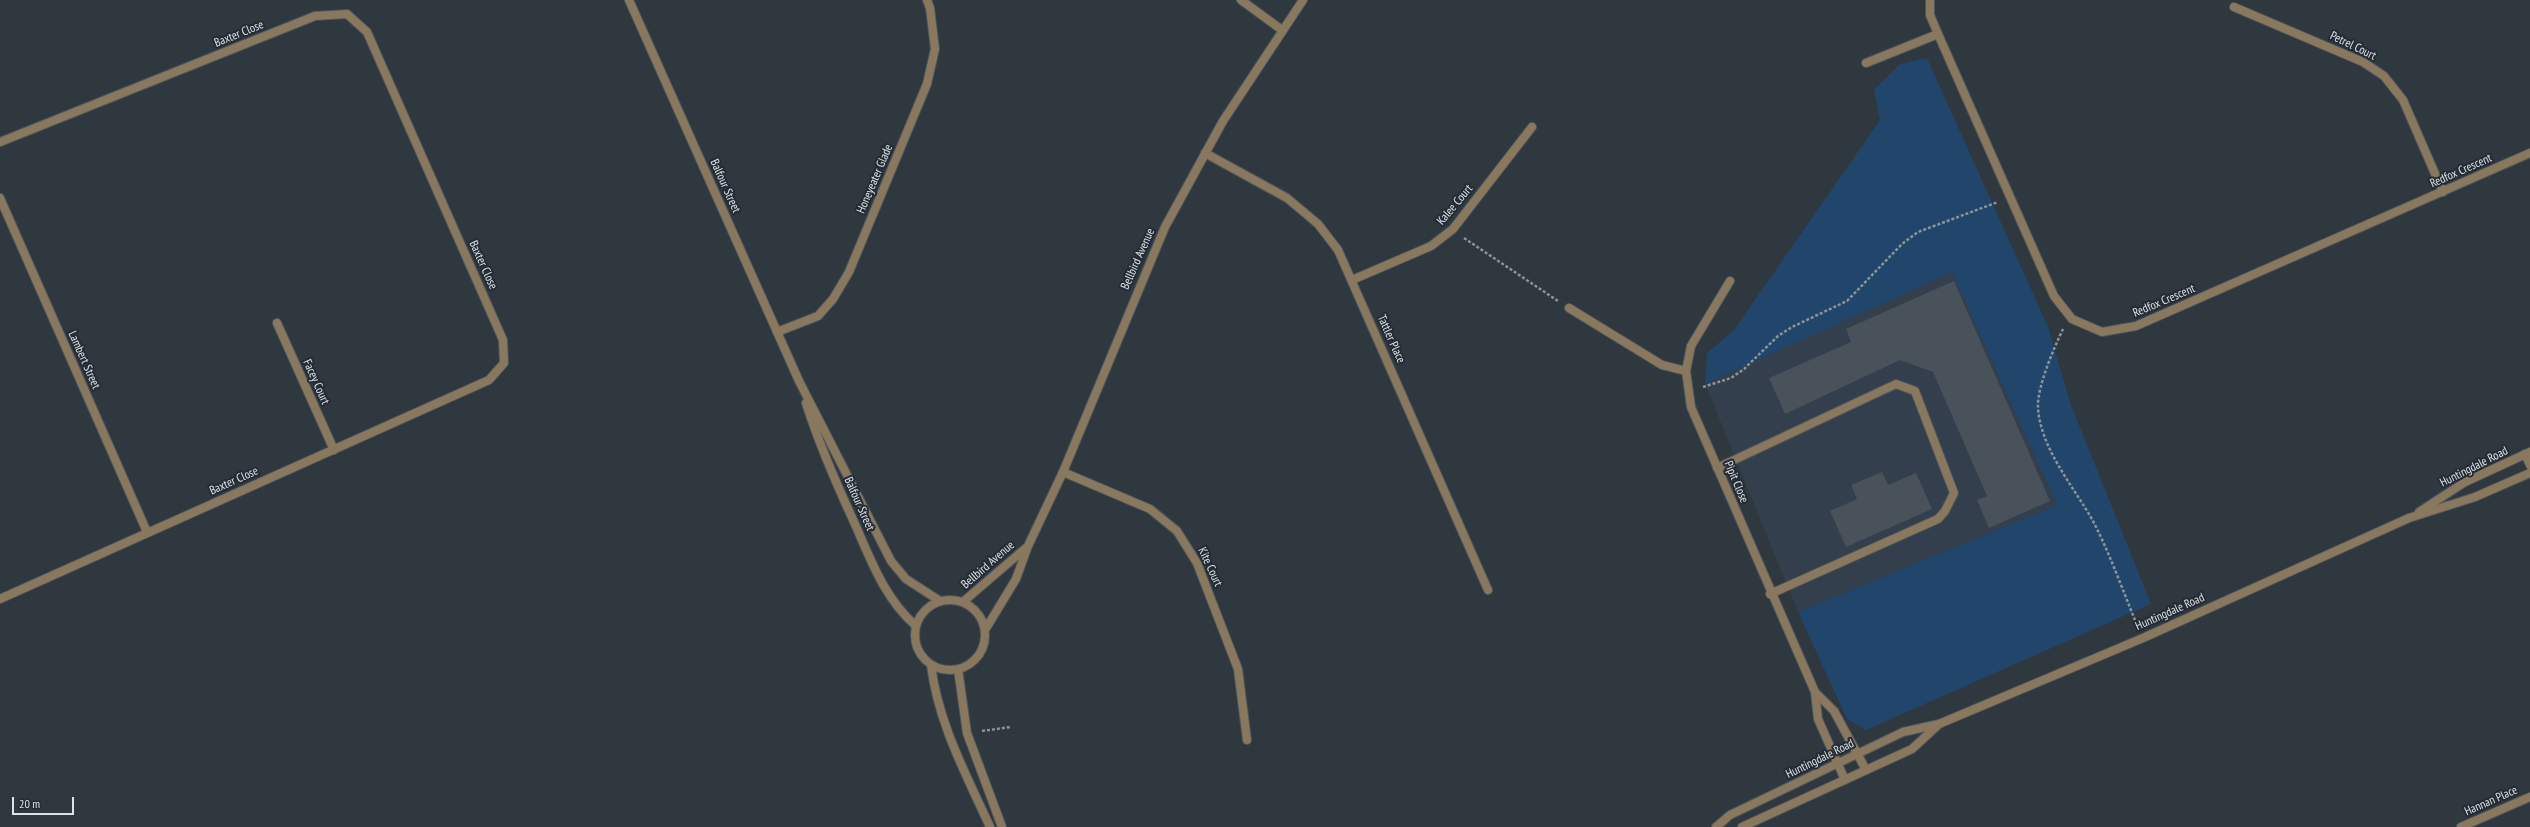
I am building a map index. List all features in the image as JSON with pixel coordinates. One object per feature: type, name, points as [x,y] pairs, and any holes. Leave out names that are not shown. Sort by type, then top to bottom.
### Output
[{"type":"street","name":"Balfour Street","points":[[629,0],[799,381],[891,561],[906,579],[940,601]]},
{"type":"street","name":"Honeyeater Glade","points":[[777,332],[818,316],[833,299],[849,272],[927,84],[935,49],[930,8],[927,0]]},
{"type":"street","points":[[1241,0],[1282,30]]},
{"type":"street","name":"Bellbird Avenue","points":[[985,630],[1016,579],[1028,546],[1063,472],[1148,262],[1205,153],[1243,89],[1303,0]]},
{"type":"street","name":"Redfox Crescent","points":[[1930,0],[1930,15],[2054,296],[2072,319],[2102,332],[2136,326],[2530,153]]},
{"type":"street","name":"Petrel Court","points":[[2234,7],[2363,62],[2384,76],[2403,100],[2443,192]]},
{"type":"street","name":"Baxter Close","points":[[0,142],[315,16],[347,14],[367,32],[503,340],[504,363],[489,380],[0,599]]},
{"type":"street","points":[[1866,63],[1938,34]]},
{"type":"street","name":"Kalee Court","points":[[1352,280],[1431,246],[1453,229],[1532,127]]},
{"type":"street","name":"Tattler Place","points":[[1205,153],[1287,198],[1318,224],[1338,250],[1488,590]]},
{"type":"street","name":"Lambert Street","points":[[0,198],[147,532]]},
{"type":"street","name":"Pipit Close","points":[[1730,281],[1691,346],[1686,371],[1691,408],[1770,594],[1815,692],[1818,719],[1845,780]]},
{"type":"street","points":[[1568,308],[1662,365],[1686,371]]},
{"type":"street","name":"Facey Court","points":[[277,323],[334,450]]},
{"type":"street","name":"Balfour Street","points":[[799,381],[820,448],[881,582],[904,616],[916,626]]},
{"type":"street","points":[[1717,468],[1896,384],[1916,391],[1954,493],[1945,511],[1938,519],[1770,594]]},
{"type":"street","points":[[2528,453],[2530,465]]},
{"type":"street","name":"Huntingdale Road","points":[[2410,518],[2465,482],[2528,453]]},
{"type":"street","name":"Kite Court","points":[[1063,472],[1150,509],[1177,531],[1197,563],[1238,668],[1247,740]]},
{"type":"street","name":"Huntingdale Road","points":[[1716,827],[1730,815],[1903,732],[1938,724],[2143,638],[2410,518],[2475,497],[2530,473]]},
{"type":"street","name":"Bellbird Avenue","points":[[964,602],[1028,546]]},
{"type":"street","points":[[931,665],[949,670],[958,669],[968,665],[982,650],[985,630],[978,613],[964,602],[952,599],[940,601],[929,606],[920,615],[916,626],[917,648],[931,665],[934,692],[943,722],[990,827]]},
{"type":"street","points":[[958,669],[967,733],[1002,827]]},
{"type":"street","name":"Pipit Close","points":[[1815,692],[1834,711],[1866,770]]},
{"type":"street","name":"Huntingdale Road","points":[[1742,827],[1912,749],[1938,724]]},
{"type":"street","name":"Hannan Place","points":[[2461,827],[2530,796]]},
{"type":"path","points":[[1689,391],[1731,378],[1744,369],[1778,336],[1792,327],[1847,301],[1902,244],[1918,232],[1971,214],[2010,197]]},
{"type":"path","points":[[1453,229],[1460,236],[1568,308]]},
{"type":"path","points":[[2072,319],[2059,338],[2041,389],[2038,405],[2039,418],[2063,475],[2093,522],[2143,638]]},
{"type":"shaded area","points":[[1927,58],[2048,327],[2071,405],[2151,604],[1866,730],[1847,719],[1798,612],[2057,505],[1952,272],[1705,384],[1707,353],[1734,330],[1880,120],[1874,90],[1900,64]]},
{"type":"shaded area","points":[[1952,271],[2057,505],[1798,612],[1705,384]]},
{"type":"building","points":[[1954,281],[2050,501],[1989,528],[1977,500],[1987,496],[1933,372],[1900,360],[1785,414],[1769,378],[1851,342],[1846,329]]},
{"type":"building","points":[[1882,472],[1888,485],[1916,473],[1932,509],[1846,547],[1830,511],[1857,499],[1851,485]]}]
